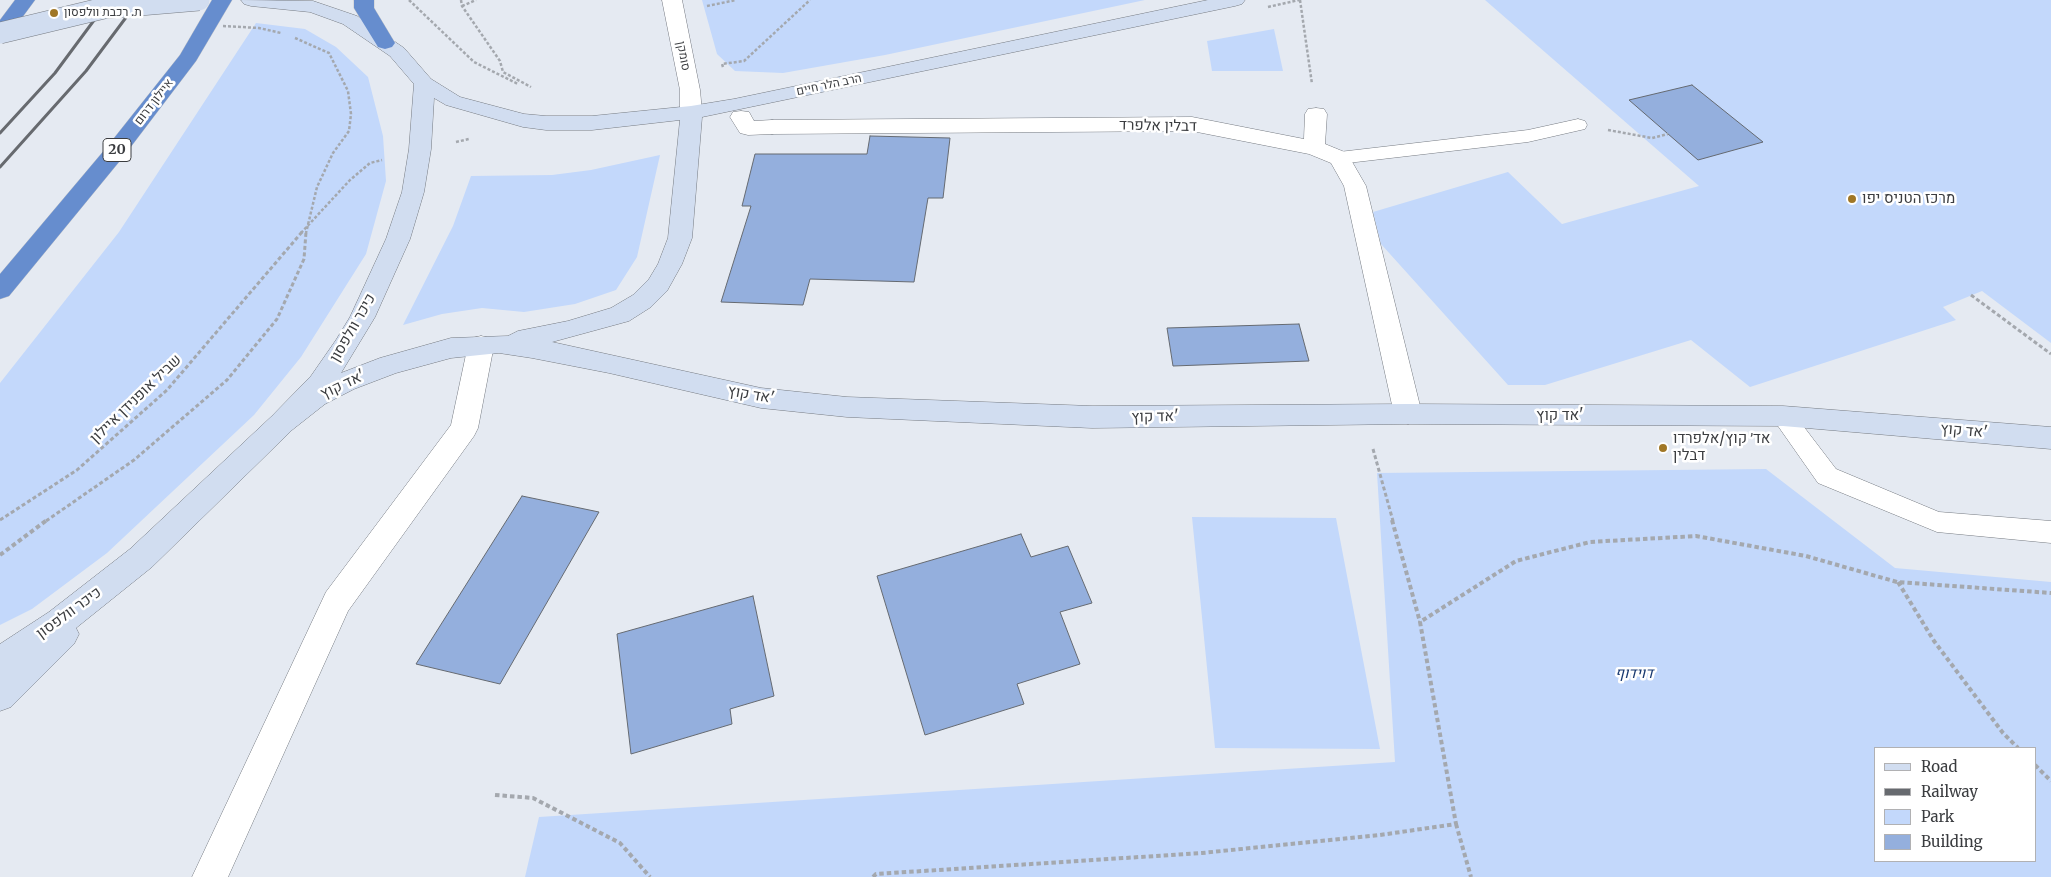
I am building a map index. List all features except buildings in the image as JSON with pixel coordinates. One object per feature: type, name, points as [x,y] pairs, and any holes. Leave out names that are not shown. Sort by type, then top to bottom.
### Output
[{"type":"highway","points":[[0,34],[25,0]]},
{"type":"highway","name":"איילון דרום","points":[[0,290],[110,159],[189,57],[222,0]]},
{"type":"highway","points":[[364,0],[364,8],[385,43]]},
{"type":"main road","points":[[0,34],[64,16],[113,7],[200,0]]},
{"type":"main road","points":[[251,0],[312,7],[350,20],[385,43],[406,60],[424,84]]},
{"type":"main road","name":"הרב הלר חיים","points":[[424,84],[453,101],[523,120],[546,123],[592,123],[691,112],[734,105],[1236,0]]},
{"type":"main road","name":"כיכר וולפסון","points":[[0,661],[60,622],[141,558],[282,423],[320,383],[362,317],[398,239],[413,192],[420,149],[424,84]]},
{"type":"main road","points":[[490,345],[568,330],[620,315],[642,300],[658,285],[670,264],[680,238],[691,112]]},
{"type":"main road","name":"אד קוץ'","points":[[282,423],[316,397],[345,382],[388,365],[451,348],[490,345],[532,348],[609,363],[761,398],[847,407],[1092,418],[1408,414],[1783,416],[2051,438]]},
{"type":"main road","points":[[0,696],[141,558]]},
{"type":"street","name":"סומקן","points":[[672,0],[690,90],[691,112]]},
{"type":"street","points":[[1314,148],[1316,114]]},
{"type":"street","name":"דבלין אלפרד","points":[[741,118],[748,128],[1192,124],[1314,148],[1339,158]]},
{"type":"street","points":[[1339,158],[1355,186],[1408,414]]},
{"type":"street","points":[[210,877],[337,602],[464,428],[490,345]]},
{"type":"lane","points":[[1339,158],[1528,136],[1578,125]]},
{"type":"lane","points":[[1783,416],[1827,476],[1937,522],[2051,532]]},
{"type":"path","points":[[409,0],[474,62]]},
{"type":"path","points":[[461,0],[462,6],[500,61],[503,72],[536,90],[528,98],[498,114]]},
{"type":"path","points":[[462,6],[476,0]]},
{"type":"path","points":[[724,71],[722,64],[744,61],[810,0]]},
{"type":"path","points":[[1300,0],[1316,114]]},
{"type":"path","points":[[0,555],[86,492],[134,460],[227,380],[277,319],[304,259],[307,226],[317,187],[333,153],[349,131],[351,114],[348,91],[329,53],[302,40],[280,33]]},
{"type":"path","points":[[1578,125],[1652,138],[1668,134]]},
{"type":"path","name":"שביל אופנידן איילון","points":[[0,520],[77,470],[166,390],[227,322],[307,226]]},
{"type":"path","points":[[1971,295],[2051,354]]},
{"type":"path","points":[[1363,415],[1420,622],[1456,824],[1471,877]]},
{"type":"path","points":[[1420,622],[1516,561],[1590,542],[1696,536],[1806,556],[1897,582],[2051,593]]},
{"type":"path","points":[[1897,582],[1934,642],[2003,733],[2017,747]]},
{"type":"path","points":[[2036,766],[2051,781]]},
{"type":"path","points":[[495,795],[534,798],[620,843],[650,877]]},
{"type":"path","points":[[872,877],[876,874],[1202,853],[1380,835],[1456,824]]},
{"type":"green space","points":[[702,0],[1145,0],[885,55],[783,73],[735,71],[717,54]]},
{"type":"green space","name":"מרכז הטניס יפו","points":[[1485,0],[2051,0],[2051,343],[1982,291],[1943,307],[1956,320],[1750,387],[1691,340],[1545,385],[1508,385],[1381,244],[1373,212],[1508,172],[1562,224],[1699,186]]},
{"type":"green space","points":[[256,23],[305,29],[336,47],[368,77],[383,136],[386,181],[366,254],[301,357],[254,415],[107,553],[32,609],[0,625],[0,383],[119,232]]},
{"type":"green space","points":[[1274,29],[1283,71],[1212,71],[1207,41]]},
{"type":"green space","points":[[660,155],[637,257],[616,290],[575,304],[524,312],[482,308],[442,314],[403,325],[453,226],[471,176],[552,175],[591,170]]},
{"type":"green space","name":"דוידוף","points":[[1766,469],[1895,568],[2051,582],[2051,877],[525,877],[539,817],[1395,762],[1377,473]]},
{"type":"green space","points":[[1192,517],[1336,518],[1380,749],[1215,748]]},
{"type":"railway","points":[[0,133],[55,73],[109,0]]},
{"type":"railway","points":[[0,167],[86,71],[139,0]]},
{"type":"place","name":"ת. רכבת וולפסון","points":[[54,13]]},
{"type":"place","name":"מרכז הטניס יפו","points":[[1852,199]]},
{"type":"place","name":"אד׳ קוץ/אלפרדו דבלין","points":[[1663,448]]}]
